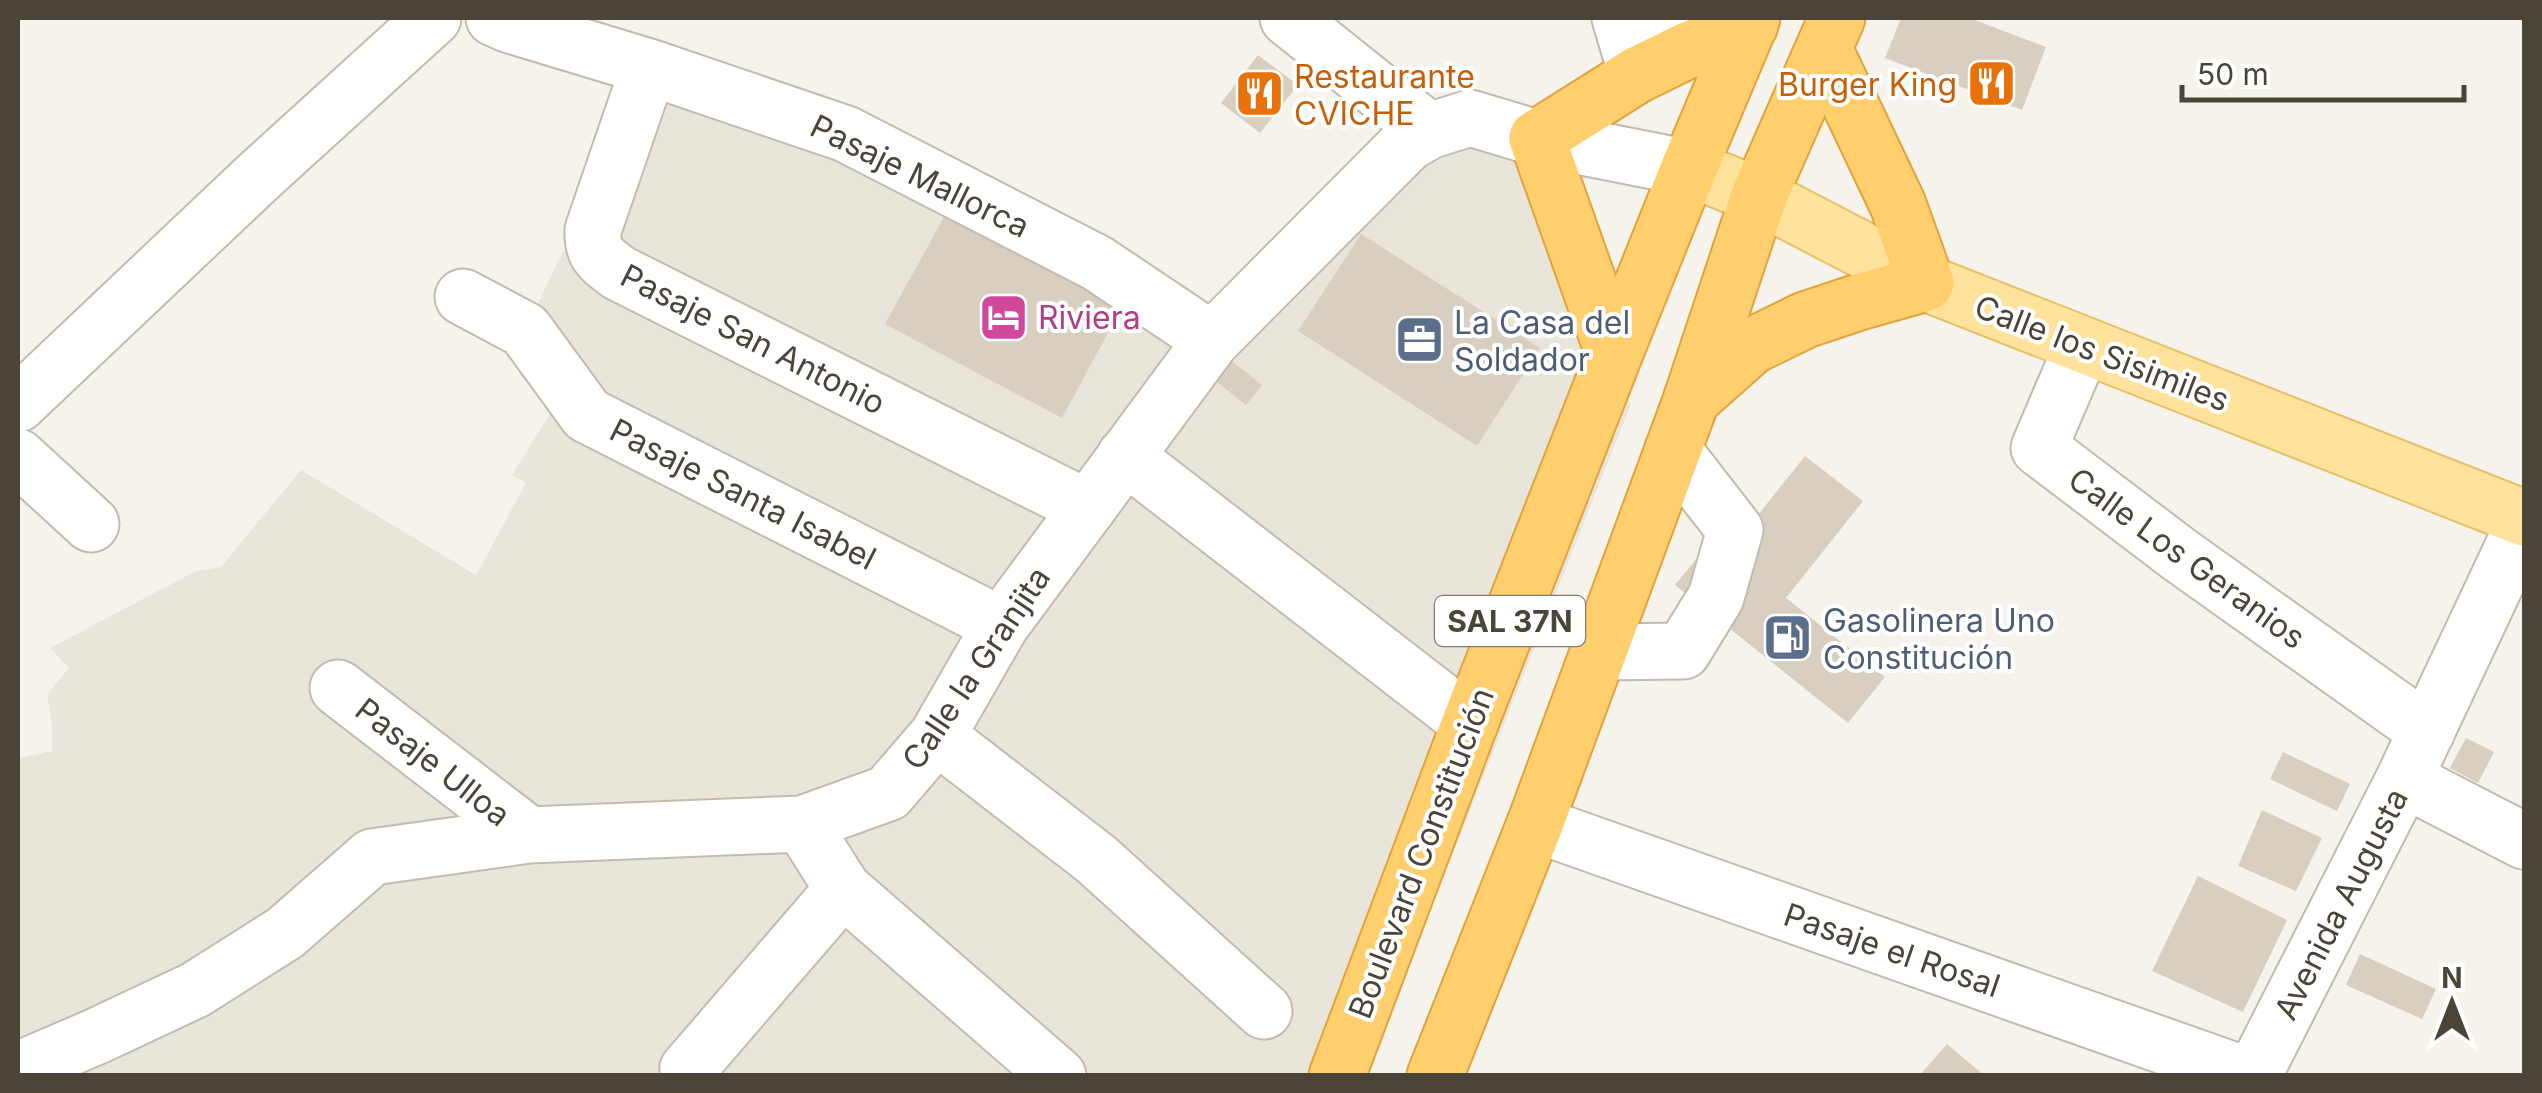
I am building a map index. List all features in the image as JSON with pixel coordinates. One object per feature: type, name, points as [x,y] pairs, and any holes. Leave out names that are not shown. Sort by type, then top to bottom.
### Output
[{"type":"highway","points":[[1614,355],[1537,138],[1637,75],[1681,34],[1751,21]]},
{"type":"highway","name":"Boulevard Constitución","points":[[1337,1076],[1614,355],[1751,21]]},
{"type":"highway","points":[[1682,426],[1752,346],[1805,320],[1926,284],[1830,33]]},
{"type":"highway","name":"SAL 37N","points":[[1435,1076],[1535,824],[1682,426],[1760,196],[1830,33]]},
{"type":"main road","name":"Calle los Sisimiles","points":[[1689,168],[1760,196],[1926,284],[2524,521]]},
{"type":"street","points":[[18,404],[258,176],[433,18]]},
{"type":"street","name":"Pasaje Mallorca","points":[[494,18],[846,134],[1097,264],[1212,340]]},
{"type":"street","points":[[1288,18],[1429,131]]},
{"type":"street","points":[[1620,18],[1637,75]]},
{"type":"street","name":"Pasaje San Antonio","points":[[649,67],[594,230],[593,245],[600,258],[619,273],[1088,508]]},
{"type":"street","name":"Calle la Granjita","points":[[18,1070],[194,990],[285,932],[372,857],[529,835],[802,824],[888,793],[937,736],[1001,625],[1212,340],[1408,144],[1429,131],[1470,118],[1537,138],[1689,168]]},
{"type":"street","name":"Pasaje Santa Isabel","points":[[463,297],[525,330],[587,415],[1001,625]]},
{"type":"street","name":"Calle Los Geranios","points":[[2082,345],[2039,448],[2180,555],[2427,731]]},
{"type":"street","points":[[1598,652],[1682,651],[1716,597],[1735,530],[1682,426]]},
{"type":"street","points":[[18,456],[91,524]]},
{"type":"street","points":[[1126,456],[1470,722]]},
{"type":"street","name":"Avenida Augusta","points":[[2251,1076],[2404,780],[2524,521]]},
{"type":"street","name":"Pasaje Ulloa","points":[[338,688],[529,835]]},
{"type":"street","points":[[937,736],[1096,860],[1264,1011]]},
{"type":"street","points":[[2404,780],[2524,842]]},
{"type":"street","points":[[802,824],[843,889],[1058,1076]]},
{"type":"street","name":"Pasaje el Rosal","points":[[1535,824],[2251,1076]]},
{"type":"street","points":[[690,1076],[688,1069],[843,889]]},
{"type":"shaded area","points":[[651,51],[1209,330],[1420,130],[1533,129],[1631,404],[1365,1075],[18,1076],[18,758],[52,751],[47,694],[69,668],[50,648],[196,571],[221,567],[301,470],[476,575],[526,483],[512,475],[563,393],[525,330],[562,253],[582,245]]},
{"type":"building","name":"Burger King","points":[[1901,18],[1969,18],[2046,47],[2022,110],[1885,58]]},
{"type":"building","name":"Restaurante CVICHE","points":[[1258,55],[1298,85],[1260,133],[1221,103]]},
{"type":"building","name":"Riviera","points":[[945,215],[1121,309],[1062,418],[885,324]]},
{"type":"building","name":"La Casa del Soldador","points":[[1361,234],[1540,348],[1477,446],[1298,331]]},
{"type":"building","points":[[1224,355],[1262,385],[1246,405],[1208,375]]},
{"type":"building","name":"Gasolinera Uno Constitución","points":[[1805,456],[1863,501],[1786,598],[1885,677],[1848,723],[1675,585],[1719,531],[1734,545]]},
{"type":"building","points":[[2466,738],[2494,752],[2478,783],[2450,768]]},
{"type":"building","points":[[2283,752],[2350,784],[2337,811],[2270,779]]},
{"type":"building","points":[[2262,810],[2322,838],[2296,891],[2238,866]]},
{"type":"building","points":[[2198,876],[2287,920],[2243,1012],[2152,971]]},
{"type":"building","points":[[2360,954],[2436,989],[2422,1019],[2346,985]]},
{"type":"building","points":[[1947,1044],[1985,1076],[1919,1076]]},
{"type":"place","name":"Burger King","points":[[1992,84]]},
{"type":"place","name":"Restaurante CVICHE","points":[[1259,94]]},
{"type":"place","name":"Riviera","points":[[1003,317]]},
{"type":"place","name":"La Casa del Soldador","points":[[1419,340]]},
{"type":"place","name":"Gasolinera Uno Constitución","points":[[1788,638]]}]
